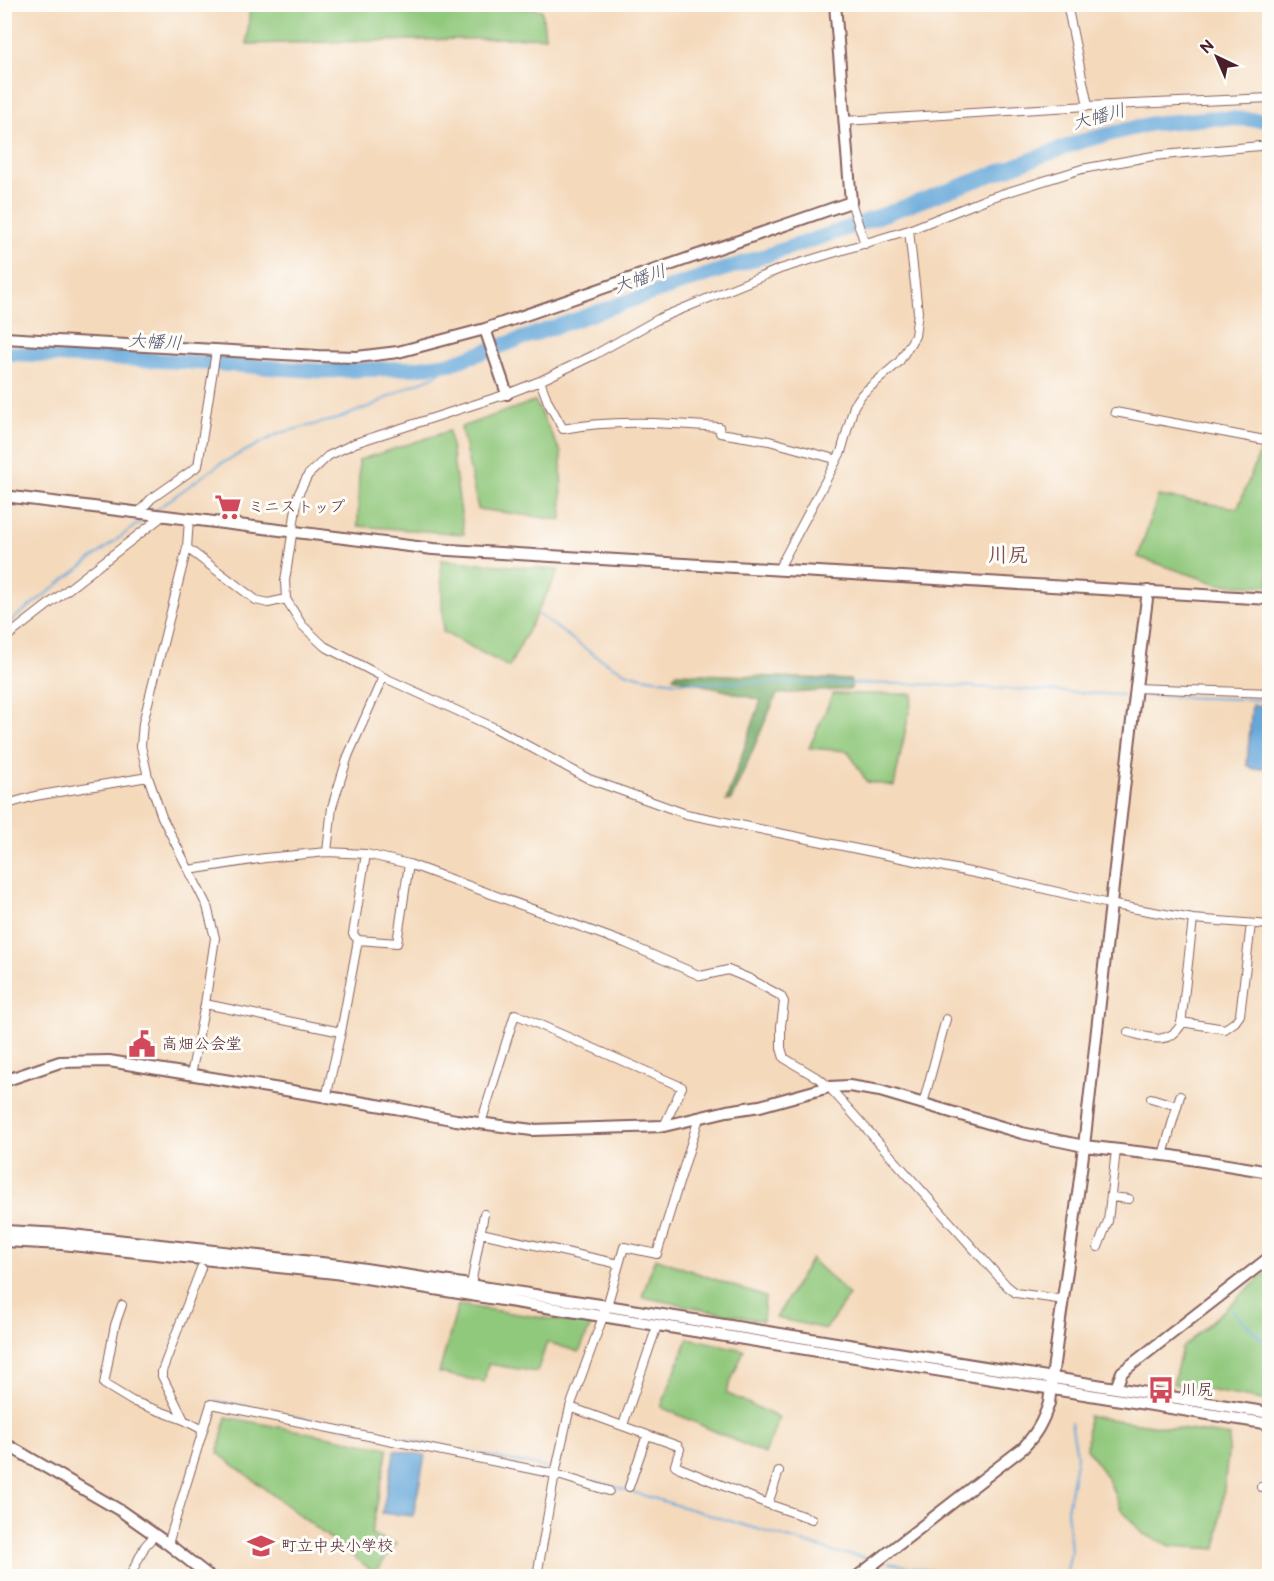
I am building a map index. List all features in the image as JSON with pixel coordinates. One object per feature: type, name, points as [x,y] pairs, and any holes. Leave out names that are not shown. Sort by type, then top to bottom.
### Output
[{"type":"street","points":[[835,4],[851,202],[865,244]]},
{"type":"street","points":[[1067,4],[1088,106]]},
{"type":"street","points":[[844,121],[1269,98]]},
{"type":"street","points":[[1269,146],[1153,156],[1082,169],[989,198],[909,230],[780,268],[660,318],[594,356],[540,381],[507,394],[355,443],[328,456],[308,475],[298,495],[285,580],[286,598],[302,625],[324,646],[383,677],[495,728],[589,779],[686,814],[994,877],[1110,904],[1193,919],[1269,925]]},
{"type":"street","points":[[4,338],[357,357],[398,352],[485,330],[851,202]]},
{"type":"street","points":[[778,570],[841,452],[854,406],[862,394],[899,362],[915,336],[918,312],[909,230]]},
{"type":"street","points":[[485,330],[507,394]]},
{"type":"street","points":[[142,512],[150,499],[198,466],[216,351]]},
{"type":"street","points":[[540,381],[548,402],[563,429],[593,423],[657,422],[719,428],[720,433],[769,441],[836,459]]},
{"type":"street","points":[[1115,412],[1269,441]]},
{"type":"street","points":[[4,496],[433,549],[1269,599]]},
{"type":"street","points":[[4,639],[161,515]]},
{"type":"street","points":[[189,519],[187,548],[143,723],[141,746],[148,777],[162,817],[207,906],[215,938],[206,1004],[191,1075]]},
{"type":"street","points":[[187,548],[256,600],[268,603],[286,598]]},
{"type":"street","points":[[858,1576],[1023,1448],[1035,1436],[1049,1403],[1084,1146],[1110,904],[1148,591]]},
{"type":"street","points":[[327,852],[332,807],[348,756],[383,677]]},
{"type":"street","points":[[1135,688],[1269,693]]},
{"type":"street","points":[[4,805],[35,796],[148,777]]},
{"type":"street","points":[[189,870],[327,852],[366,854],[409,864],[625,943],[701,976],[728,970],[750,979],[781,996],[784,1002],[781,1026],[784,1058],[821,1080],[829,1088],[1006,1286],[1016,1293],[1064,1300]]},
{"type":"street","points":[[366,854],[353,934],[358,940],[397,943],[409,864]]},
{"type":"street","points":[[1128,1032],[1162,1040],[1176,1034],[1181,1022],[1193,919]]},
{"type":"street","points":[[1181,1022],[1225,1029],[1240,1015],[1251,924]]},
{"type":"street","points":[[326,1098],[358,940]]},
{"type":"street","points":[[206,1004],[341,1032]]},
{"type":"street","points":[[482,1123],[515,1014],[682,1086],[664,1126]]},
{"type":"street","points":[[923,1104],[946,1019]]},
{"type":"street","points":[[4,1081],[60,1062],[93,1060],[456,1120],[532,1130],[664,1126],[760,1106],[829,1088],[849,1086],[880,1092],[1022,1133],[1084,1146],[1163,1155],[1269,1172]]},
{"type":"street","points":[[1163,1155],[1180,1096]]},
{"type":"street","points":[[1151,1098],[1177,1106]]},
{"type":"street","points":[[537,1576],[555,1474],[570,1407],[605,1311],[624,1247],[657,1254],[699,1118]]},
{"type":"street","points":[[1098,1247],[1108,1221],[1116,1150]]},
{"type":"street","points":[[1111,1197],[1130,1199]]},
{"type":"street","points":[[471,1285],[484,1214]]},
{"type":"street","points":[[4,1231],[63,1234],[339,1265],[471,1285],[605,1311],[657,1326],[1051,1384],[1116,1388],[1269,1413]]},
{"type":"street","points":[[481,1233],[619,1264]]},
{"type":"street","points":[[4,1241],[62,1244],[335,1273],[605,1311],[1051,1384],[1269,1424]]},
{"type":"street","points":[[1116,1388],[1122,1372],[1269,1257]]},
{"type":"street","points":[[184,1420],[162,1376],[162,1371],[201,1268]]},
{"type":"street","points":[[122,1305],[115,1324],[104,1384],[132,1401],[184,1420],[203,1430]]},
{"type":"street","points":[[622,1425],[657,1326]]},
{"type":"street","points":[[168,1544],[211,1404],[555,1474],[609,1491]]},
{"type":"street","points":[[570,1407],[678,1446],[680,1449],[675,1465],[680,1468],[768,1504],[812,1519]]},
{"type":"street","points":[[629,1487],[647,1435]]},
{"type":"street","points":[[4,1443],[121,1511],[208,1576]]},
{"type":"street","points":[[768,1504],[779,1471]]},
{"type":"street","points":[[130,1576],[145,1546],[155,1535]]},
{"type":"green space","points":[[482,4],[542,10],[545,37],[247,44],[250,5]]},
{"type":"green space","points":[[535,401],[561,453],[562,520],[478,509],[461,427]]},
{"type":"green space","points":[[449,431],[464,534],[358,526],[359,460]]},
{"type":"green space","points":[[1261,449],[1269,451],[1269,586],[1218,584],[1138,557],[1158,496],[1238,508]]},
{"type":"green space","points":[[441,560],[559,570],[509,667],[443,632]]},
{"type":"green space","points":[[677,673],[851,680],[851,689],[777,694],[731,800],[726,801],[761,700],[673,677]]},
{"type":"green space","points":[[833,694],[913,694],[894,786],[867,782],[848,751],[809,748]]},
{"type":"green space","points":[[655,1258],[765,1297],[763,1321],[642,1297]]},
{"type":"green space","points":[[811,1259],[849,1295],[826,1329],[776,1318]]},
{"type":"green space","points":[[1269,1270],[1269,1401],[1173,1384],[1182,1348]]},
{"type":"green space","points":[[458,1305],[591,1325],[579,1352],[547,1342],[537,1372],[488,1364],[484,1382],[439,1373]]},
{"type":"green space","points":[[688,1338],[744,1350],[726,1393],[779,1418],[765,1454],[661,1407]]},
{"type":"green space","points":[[1088,1416],[1230,1436],[1217,1549],[1171,1546],[1143,1534],[1121,1509],[1108,1479],[1087,1449]]},
{"type":"green space","points":[[226,1417],[388,1448],[371,1534],[396,1544],[375,1573],[218,1453]]},
{"type":"water","points":[[1252,705],[1269,706],[1269,767],[1254,769],[1247,765]]},
{"type":"water","points":[[395,1450],[425,1455],[413,1516],[382,1513]]},
{"type":"waterway","name":"大幡川","points":[[4,353],[322,371],[416,368],[452,363],[839,231],[1082,141],[1150,124],[1210,118],[1270,120]]},
{"type":"waterway","points":[[154,511],[220,464],[280,433],[337,419],[371,406],[433,377],[452,363]]},
{"type":"waterway","points":[[4,626],[145,518]]},
{"type":"waterway","points":[[539,615],[614,667],[631,674],[676,682],[918,684],[1123,695]]},
{"type":"waterway","points":[[1146,696],[1270,700]]},
{"type":"waterway","points":[[1232,1310],[1270,1347]]},
{"type":"waterway","points":[[217,1401],[548,1468]]},
{"type":"waterway","points":[[1066,1576],[1071,1551],[1067,1510],[1077,1456],[1071,1422]]},
{"type":"waterway","points":[[595,1481],[835,1552],[869,1558]]},
{"type":"waterway","points":[[889,1563],[963,1576]]},
{"type":"place","name":"ミニストップ","points":[[228,507]]},
{"type":"place","name":"高畑公会堂","points":[[142,1044]]},
{"type":"place","name":"川尻","points":[[1161,1390]]},
{"type":"place","name":"町立中央小学校","points":[[261,1546]]},
{"type":"district","name":"川尻","points":[[1008,556]]}]
